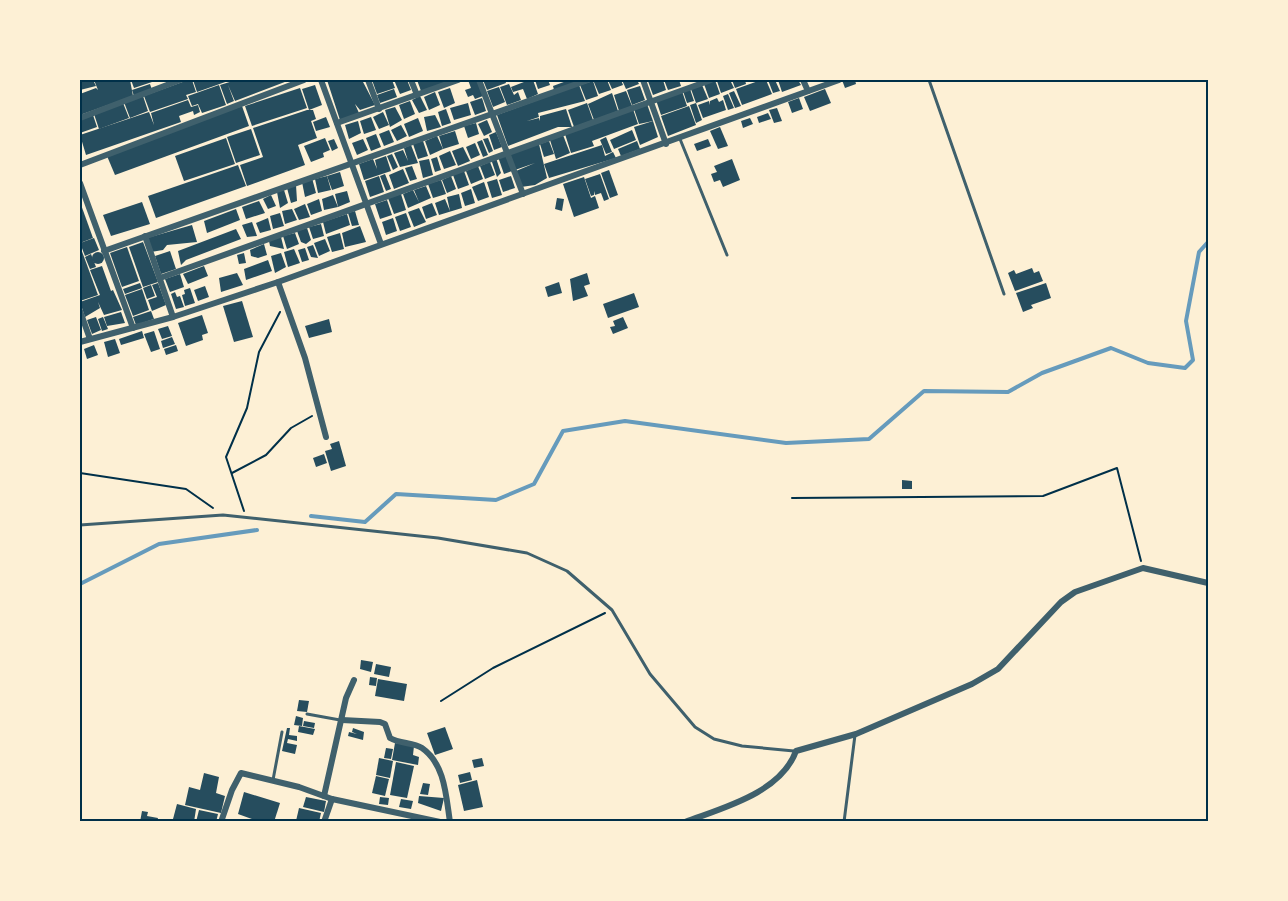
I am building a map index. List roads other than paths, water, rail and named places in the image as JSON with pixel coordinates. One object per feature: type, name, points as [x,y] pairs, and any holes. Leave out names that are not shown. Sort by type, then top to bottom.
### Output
[{"type":"street","points":[[80,118],[180,80]]},
{"type":"street","points":[[80,165],[304,80]]},
{"type":"street","points":[[321,80],[381,244]]},
{"type":"street","points":[[368,80],[379,108]]},
{"type":"street","points":[[411,80],[417,95]]},
{"type":"street","points":[[337,123],[457,80]]},
{"type":"street","points":[[479,80],[523,194]]},
{"type":"street","points":[[104,251],[588,80]]},
{"type":"street","points":[[643,80],[666,144]]},
{"type":"street","points":[[160,278],[711,80]]},
{"type":"street","points":[[803,80],[808,91]]},
{"type":"street","points":[[80,342],[173,317],[278,282],[839,80]]},
{"type":"street","points":[[80,183],[133,328]]},
{"type":"street","points":[[145,236],[173,317]]},
{"type":"street","points":[[278,282],[305,358],[326,437]]},
{"type":"street","points":[[80,311],[90,339]]},
{"type":"street","points":[[685,822],[728,806],[785,773],[796,752],[856,734],[972,684],[998,669],[1061,602],[1075,592],[1143,568],[1209,583]]},
{"type":"street","points":[[324,796],[346,698],[354,680]]},
{"type":"street","points":[[342,720],[385,724],[390,738],[420,747],[434,759],[442,776],[450,822]]},
{"type":"street","points":[[221,822],[232,790],[241,773],[273,780],[332,799],[440,822]]},
{"type":"street","points":[[324,822],[332,799]]},
{"type":"lane","points":[[929,80],[1004,294]]},
{"type":"lane","points":[[680,139],[727,255]]},
{"type":"lane","points":[[80,525],[223,515],[438,538],[527,553],[567,571],[612,610],[650,674],[695,728],[714,739],[796,752]]},
{"type":"lane","points":[[307,714],[342,720]]},
{"type":"lane","points":[[273,780],[282,732]]},
{"type":"lane","points":[[844,822],[856,734]]},
{"type":"waterway","points":[[311,516],[365,522],[396,494],[496,500],[534,484],[563,431],[625,421],[786,443],[869,439],[924,391],[1008,392],[1042,373],[1111,348],[1148,363],[1185,368],[1193,360],[1186,321],[1199,252],[1208,242]]},
{"type":"waterway","points":[[80,584],[159,544],[257,530]]}]
